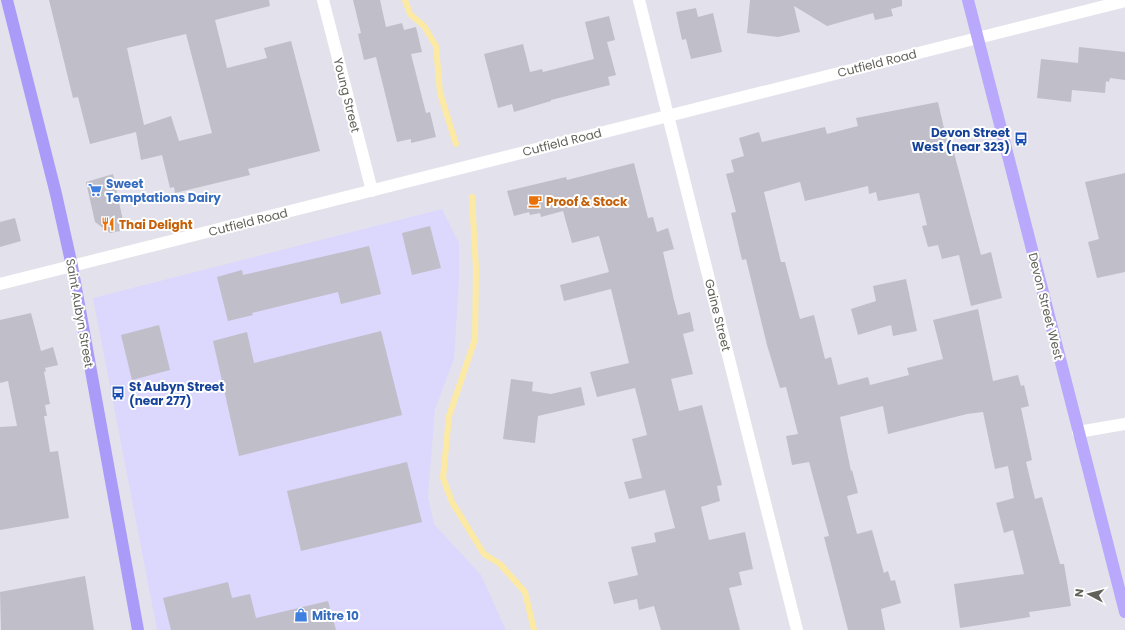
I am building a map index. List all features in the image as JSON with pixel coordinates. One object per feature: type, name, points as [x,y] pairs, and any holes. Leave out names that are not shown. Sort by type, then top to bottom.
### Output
[{"type":"highway","name":"Saint Aubyn Street","points":[[7,0],[56,194],[72,266],[138,630]]},
{"type":"main road","name":"Devon Street West","points":[[968,0],[1125,612]]},
{"type":"street","name":"Young Street","points":[[323,0],[372,191]]},
{"type":"street","name":"Gaine Street","points":[[639,0],[797,630]]},
{"type":"street","name":"Cutfield Road","points":[[0,284],[1125,0]]},
{"type":"street","points":[[1078,432],[1125,424]]},
{"type":"shaded area","points":[[442,209],[459,243],[459,280],[454,359],[435,410],[428,496],[434,524],[481,575],[506,630],[157,630],[93,298]]},
{"type":"building","points":[[49,0],[269,0],[270,6],[215,20],[227,68],[267,58],[264,48],[291,41],[320,151],[248,169],[250,175],[175,193],[174,187],[170,188],[162,155],[141,160],[136,132],[90,144],[78,97],[73,98]],"holes":[[[186,34],[212,133],[179,141],[171,116],[144,125],[127,48]]]},
{"type":"building","points":[[353,0],[380,0],[386,27],[402,23],[404,30],[416,27],[422,52],[411,54],[426,113],[430,112],[436,137],[411,143],[411,139],[397,142],[376,57],[364,60],[358,34],[361,33]]},
{"type":"building","points":[[750,0],[902,0],[902,6],[891,9],[893,16],[875,20],[873,13],[827,26],[794,6],[800,32],[778,37],[747,33]]},
{"type":"building","points":[[696,8],[698,17],[713,13],[722,52],[691,59],[686,39],[682,40],[676,12]]},
{"type":"building","points":[[609,16],[615,40],[607,42],[616,75],[608,77],[610,85],[551,100],[514,112],[512,104],[498,108],[484,54],[523,44],[530,72],[542,69],[543,72],[594,59],[585,22]]},
{"type":"building","points":[[1079,47],[1125,52],[1125,80],[1110,78],[1109,82],[1106,81],[1105,93],[1072,90],[1071,102],[1037,98],[1041,59],[1078,63]]},
{"type":"building","points":[[938,102],[949,150],[953,149],[981,255],[991,252],[1002,298],[971,306],[959,255],[942,259],[938,245],[928,247],[922,226],[927,225],[919,193],[878,201],[876,192],[869,194],[868,186],[805,201],[800,182],[764,192],[781,262],[785,262],[800,319],[814,315],[825,359],[831,357],[838,385],[868,377],[870,385],[909,375],[907,368],[943,359],[933,320],[978,309],[993,381],[1018,375],[1021,386],[1024,385],[1029,406],[1021,408],[1032,460],[1026,462],[1035,499],[1042,497],[1060,564],[1064,564],[1071,606],[1029,612],[1030,617],[960,628],[954,584],[1024,574],[1013,530],[1004,533],[996,503],[1014,498],[1008,466],[995,469],[983,412],[967,414],[888,434],[883,406],[840,417],[851,471],[852,470],[858,493],[847,496],[857,534],[872,530],[884,573],[888,571],[891,581],[895,580],[901,603],[881,609],[885,630],[848,630],[824,537],[829,536],[809,462],[792,465],[786,436],[798,434],[786,387],[780,388],[767,345],[746,259],[742,260],[731,213],[736,212],[726,174],[734,172],[731,160],[744,156],[739,138],[759,132],[762,142],[825,127],[827,134],[858,126],[856,118]]},
{"type":"building","points":[[634,163],[648,218],[653,217],[657,232],[668,228],[674,249],[663,252],[674,300],[678,315],[690,312],[694,331],[683,334],[693,374],[671,379],[679,411],[702,405],[722,485],[717,486],[720,501],[701,507],[709,540],[745,532],[753,569],[739,572],[742,585],[729,588],[740,630],[661,630],[654,606],[639,610],[637,599],[614,604],[608,582],[638,575],[631,547],[656,542],[654,533],[675,528],[665,490],[629,499],[624,482],[642,478],[632,439],[647,435],[635,388],[597,397],[590,372],[629,363],[611,289],[564,301],[560,285],[609,272],[599,236],[572,243],[563,211],[541,217],[540,213],[530,215],[529,212],[514,216],[507,191],[566,177],[567,180]]},
{"type":"building","points":[[1125,173],[1125,272],[1097,278],[1088,242],[1099,239],[1085,182]]},
{"type":"building","points":[[113,174],[125,230],[110,233],[95,222],[86,182]]},
{"type":"building","points":[[15,218],[21,241],[0,247],[0,222]]},
{"type":"building","points":[[430,226],[441,268],[412,275],[402,233]]},
{"type":"building","points":[[369,246],[381,294],[341,304],[338,292],[252,313],[253,315],[228,321],[217,277],[242,270],[243,275]]},
{"type":"building","points":[[906,279],[917,331],[893,336],[891,325],[858,335],[851,309],[876,301],[873,286]]},
{"type":"building","points":[[31,313],[41,351],[53,347],[58,365],[45,368],[46,371],[44,372],[50,404],[45,405],[47,416],[44,416],[50,452],[58,451],[69,518],[0,530],[0,427],[17,426],[8,381],[0,383],[0,320]]},
{"type":"building","points":[[159,325],[170,370],[132,380],[121,335]]},
{"type":"building","points":[[381,331],[402,415],[239,456],[213,341],[247,332],[254,363]]},
{"type":"building","points":[[511,379],[533,382],[532,391],[551,394],[581,387],[585,405],[538,416],[535,443],[503,439]]},
{"type":"building","points":[[407,462],[422,522],[301,551],[287,491]]},
{"type":"building","points":[[85,576],[94,630],[1,630],[0,592]]},
{"type":"building","points":[[228,582],[232,598],[250,594],[256,618],[328,601],[336,630],[171,630],[163,598]]},
{"type":"waterway","points":[[405,0],[410,14],[424,26],[436,46],[440,93],[456,144]]},
{"type":"waterway","points":[[472,197],[476,269],[475,339],[449,416],[443,478],[452,502],[484,554],[500,564],[525,592],[534,630]]},
{"type":"place","name":"Devon Street West (near 323)","points":[[1021,139]]},
{"type":"place","name":"Sweet Temptations Dairy","points":[[95,190]]},
{"type":"place","name":"Proof & Stock","points":[[535,201]]},
{"type":"place","name":"Thai Delight","points":[[108,224]]},
{"type":"place","name":"St Aubyn Street (near 277)","points":[[118,393]]},
{"type":"place","name":"Mitre 10","points":[[301,615]]}]
